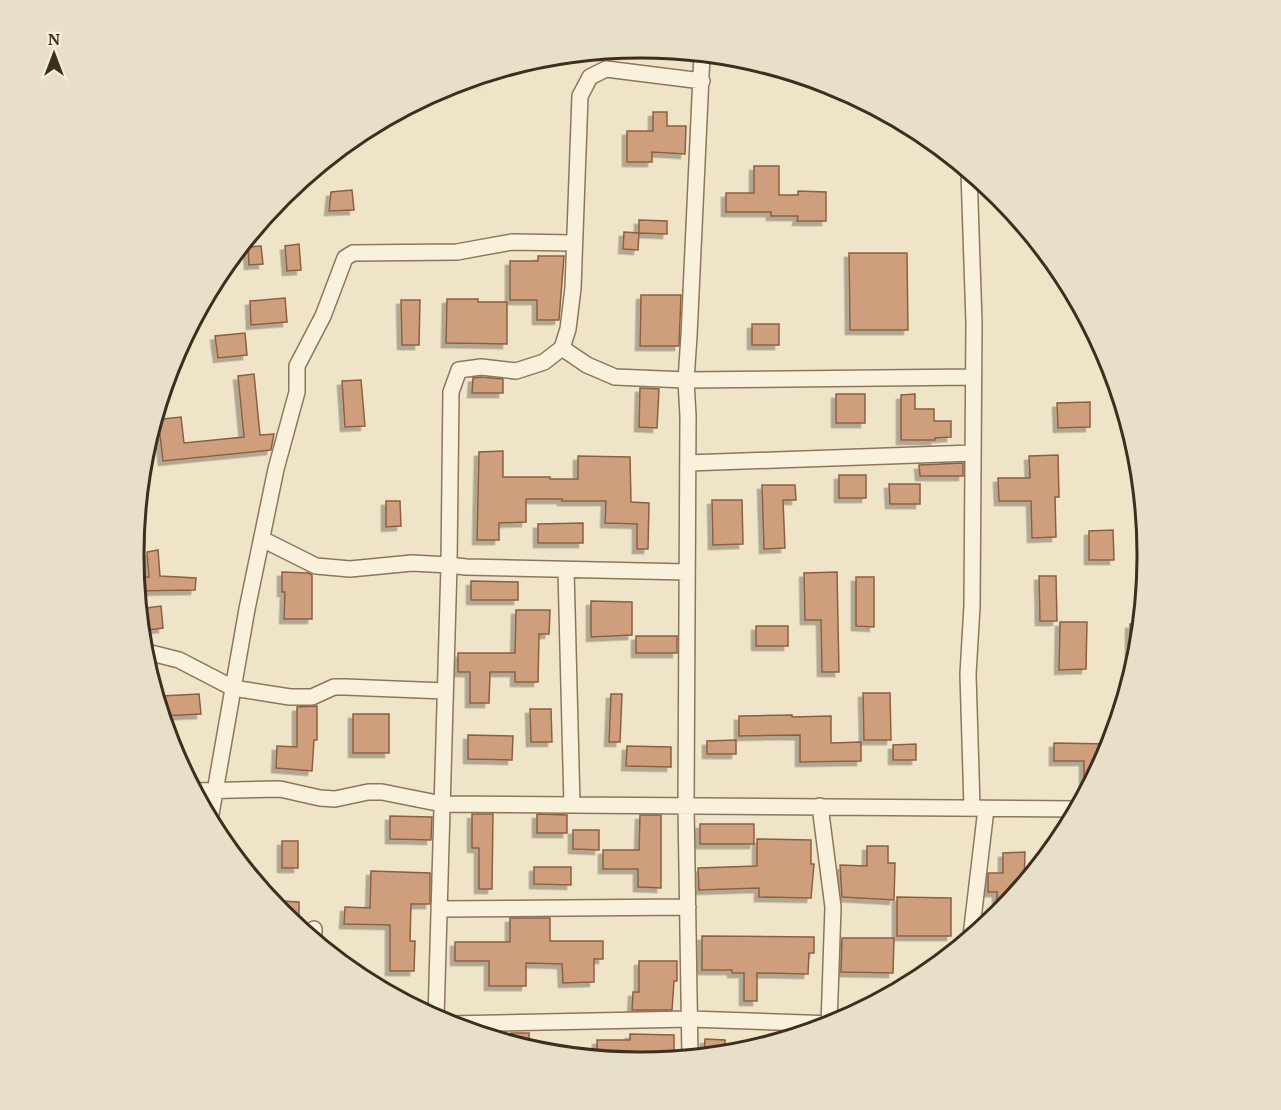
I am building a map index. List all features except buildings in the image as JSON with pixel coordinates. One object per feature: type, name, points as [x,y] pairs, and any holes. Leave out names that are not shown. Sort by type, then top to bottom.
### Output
[{"type":"street","points":[[690,1048],[686,806],[688,463],[686,380],[702,63]]},
{"type":"street","points":[[436,1007],[452,392],[459,369],[481,367],[516,370],[544,362],[562,348],[568,329],[573,288],[580,96],[590,76],[606,69],[702,81]]},
{"type":"street","points":[[969,183],[974,322],[972,606],[968,665],[979,808],[972,925]]},
{"type":"street","points":[[212,805],[276,469],[295,399],[297,366],[323,316],[345,258],[353,253],[458,252],[512,242],[574,243]]},
{"type":"street","points":[[562,348],[587,365],[615,377],[686,380],[972,378]]},
{"type":"street","points":[[688,463],[972,453]]},
{"type":"street","points":[[262,539],[316,566],[350,569],[412,563],[566,570],[687,572]]},
{"type":"street","points":[[566,570],[572,805]]},
{"type":"street","points":[[154,654],[179,660],[233,688],[290,697],[312,697],[334,687],[445,691]]},
{"type":"street","points":[[204,791],[279,789],[335,799],[368,792],[382,792],[442,804],[1066,809]]},
{"type":"street","points":[[820,807],[833,907],[830,1014]]},
{"type":"street","points":[[439,909],[688,907]]},
{"type":"street","points":[[477,1023],[690,1019],[805,1023]]},
{"type":"shaded area","points":[[485,84],[481,90],[468,90]]}]
